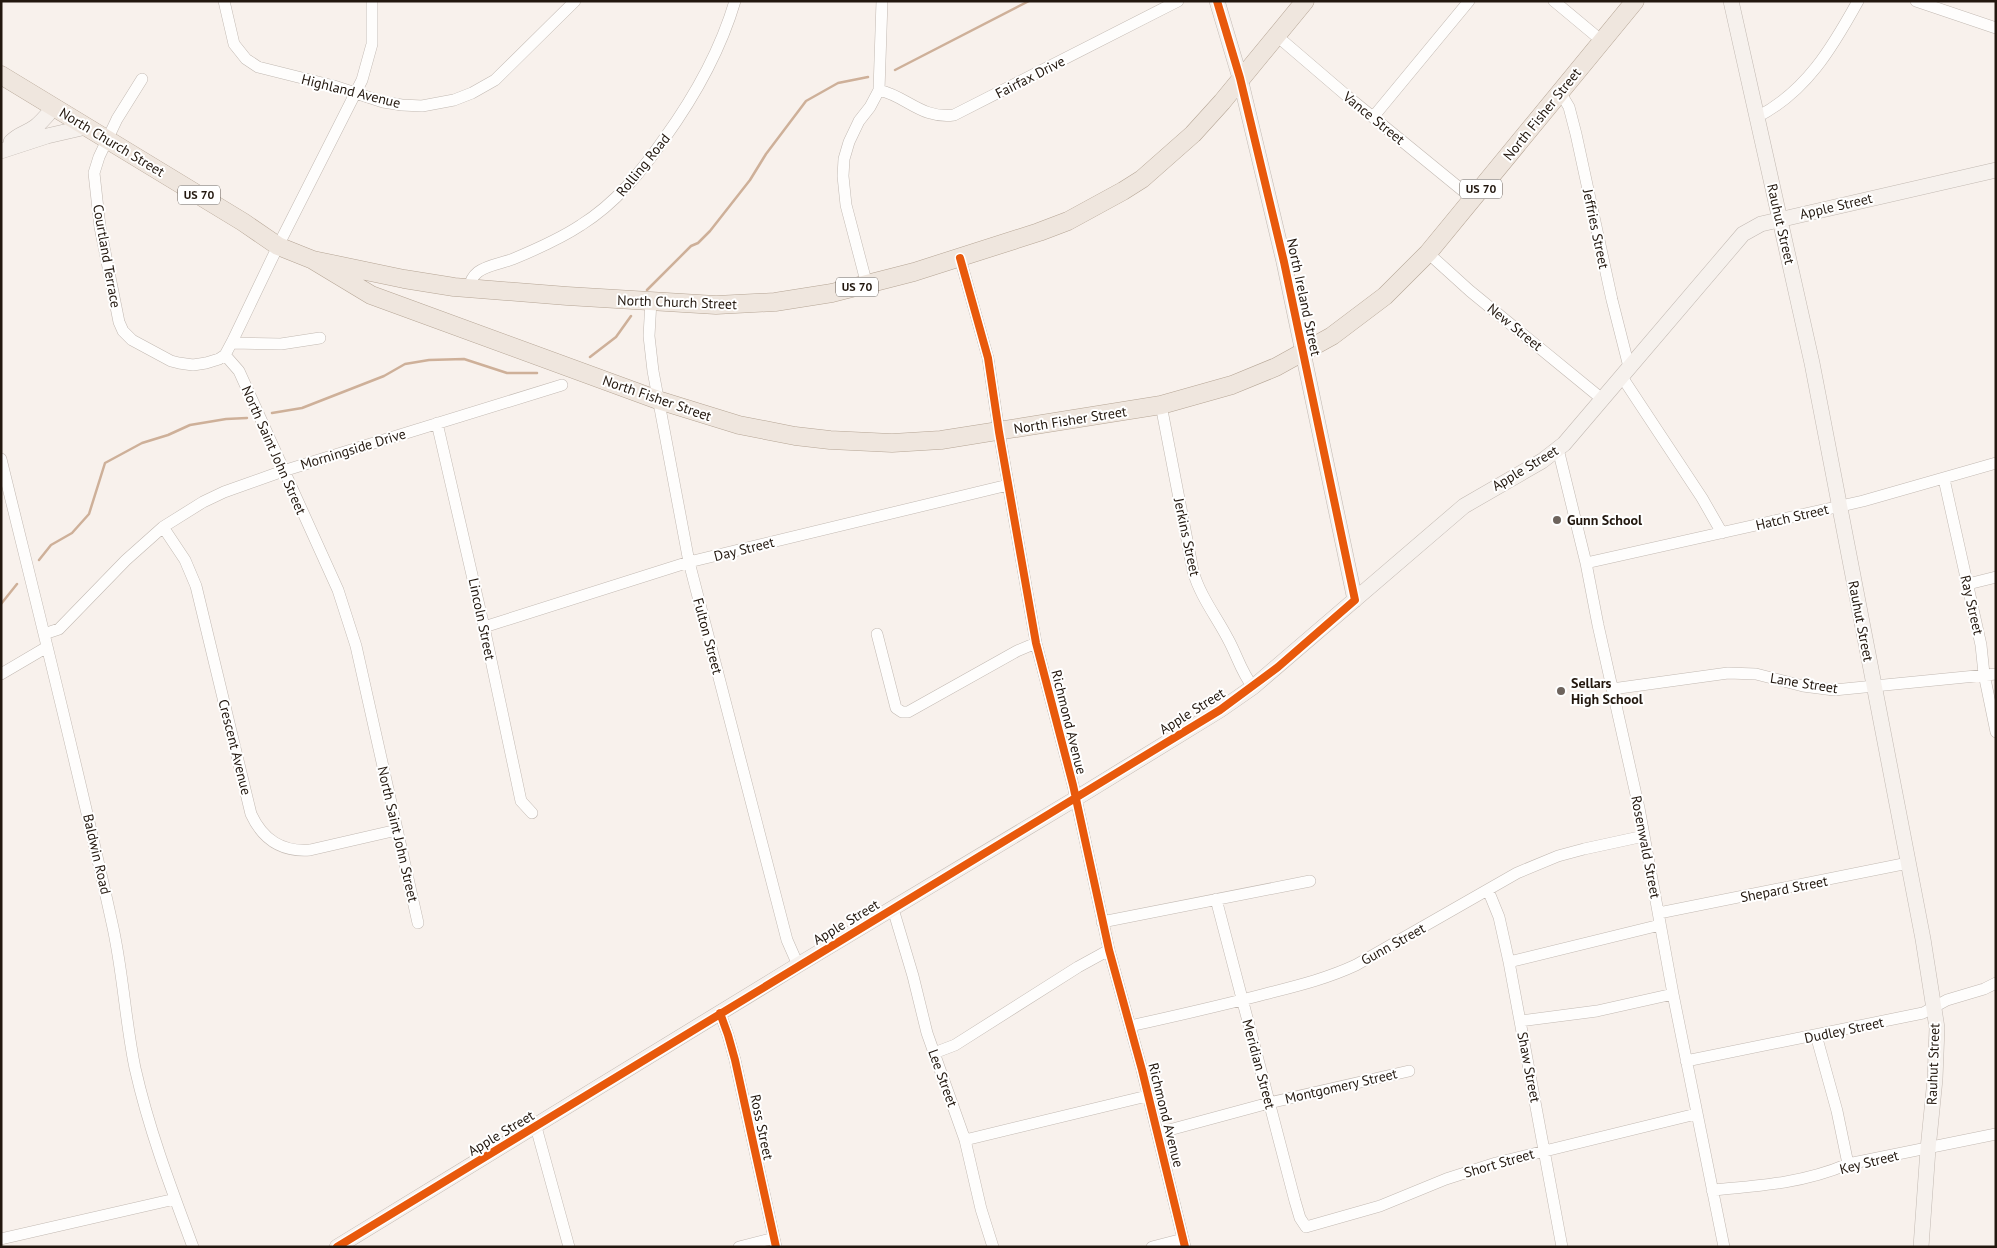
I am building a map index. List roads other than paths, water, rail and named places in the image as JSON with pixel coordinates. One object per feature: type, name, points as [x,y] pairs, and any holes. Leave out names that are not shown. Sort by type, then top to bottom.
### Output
[{"type":"main road","name":"North Church Street","points":[[1,74],[244,222],[278,246],[313,260],[421,282],[469,288],[716,305],[775,302],[832,293],[867,285],[960,258],[1068,221],[1123,192],[1142,179],[1193,134],[1222,102],[1305,1]]},
{"type":"main road","name":"North Fisher Street","points":[[313,260],[371,295],[658,400],[748,427],[795,436],[830,440],[912,442],[999,432],[1161,405],[1232,385],[1276,368],[1304,353],[1359,317],[1385,296],[1428,253],[1635,1]]},
{"type":"street","name":"Highland Avenue","points":[[224,1],[232,37],[238,51],[258,67],[402,105],[422,106],[441,104],[472,94],[495,80],[574,1]]},
{"type":"street","points":[[224,355],[232,343],[278,246],[356,94],[367,66],[372,44],[374,14],[372,1]]},
{"type":"street","name":"Rolling Road","points":[[469,288],[472,278],[482,269],[555,241],[578,228],[608,205],[635,178],[678,120],[699,87],[721,44],[735,1]]},
{"type":"street","points":[[867,285],[846,206],[843,176],[844,159],[849,142],[859,121],[870,107],[879,90],[882,1]]},
{"type":"street","name":"Fairfax Drive","points":[[879,90],[897,95],[925,113],[940,115],[962,112],[1178,1]]},
{"type":"street","name":"North Ireland Street","points":[[1217,1],[1240,78],[1284,262],[1355,600]]},
{"type":"street","points":[[1374,116],[1469,1]]},
{"type":"street","points":[[1554,1],[1602,41]]},
{"type":"street","name":"Rauhut Street","points":[[1731,1],[1812,363],[1934,1008],[1937,1028],[1936,1063],[1921,1247]]},
{"type":"street","points":[[1757,117],[1781,103],[1809,78],[1858,1]]},
{"type":"street","points":[[1916,1],[1996,28]]},
{"type":"street","name":"Vance Street","points":[[1277,36],[1473,199]]},
{"type":"street","name":"Courtland Terrace","points":[[142,79],[117,119],[99,157],[94,173],[100,227],[119,322],[123,331],[132,340],[171,361],[193,365],[206,363],[224,355]]},
{"type":"street","name":"Jeffries Street","points":[[1560,92],[1569,107],[1574,125],[1612,300],[1625,372],[1722,533]]},
{"type":"street","points":[[3,150],[16,136],[34,128],[54,107]]},
{"type":"street","points":[[3,150],[58,133],[86,127]]},
{"type":"street","name":"Apple Street","points":[[337,1247],[798,965],[1075,799],[1220,710],[1253,687],[1464,506],[1558,449],[1571,437],[1743,234],[1761,224],[1996,170]]},
{"type":"street","name":"New Street","points":[[1428,253],[1464,286],[1602,399]]},
{"type":"street","name":"Richmond Avenue","points":[[960,258],[988,358],[1036,644],[1075,799],[1102,922],[1158,1133],[1184,1243]]},
{"type":"street","name":"Fulton Street","points":[[651,302],[650,354],[689,562],[787,940],[798,965]]},
{"type":"street","points":[[232,343],[281,344],[320,338]]},
{"type":"street","name":"North Saint John Street","points":[[224,355],[238,371],[338,590],[348,618],[356,646],[418,923]]},
{"type":"street","name":"Morningside Drive","points":[[44,634],[59,629],[126,560],[164,527],[203,502],[224,492],[283,471],[562,385]]},
{"type":"street","name":"Jerkins Street","points":[[1161,405],[1197,586],[1233,648],[1240,668],[1253,687]]},
{"type":"street","name":"Lincoln Street","points":[[437,422],[484,627],[521,802],[532,813]]},
{"type":"street","name":"Rosenwald Street","points":[[1558,449],[1586,563],[1644,836],[1696,1114],[1724,1247]]},
{"type":"street","name":"Baldwin Road","points":[[1,459],[113,926],[127,1026],[139,1084],[160,1156],[193,1247]]},
{"type":"street","name":"Hatch Street","points":[[1586,563],[1839,506],[1944,479],[1996,463]]},
{"type":"street","name":"Ray Street","points":[[1944,479],[1981,645],[1984,674],[1996,732]]},
{"type":"street","name":"Day Street","points":[[484,627],[689,562],[1008,485]]},
{"type":"street","name":"Crescent Avenue","points":[[164,527],[185,560],[196,586],[252,814],[262,833],[279,846],[300,851],[397,830]]},
{"type":"street","points":[[1968,584],[1996,577]]},
{"type":"street","points":[[877,634],[896,708],[905,712],[1017,651],[1036,644]]},
{"type":"street","points":[[1,674],[47,647]]},
{"type":"street","name":"Lane Street","points":[[1612,689],[1676,679],[1742,672],[1824,689],[1848,690],[1996,674]]},
{"type":"street","name":"Gunn Street","points":[[1130,1026],[1314,982],[1356,965],[1517,873],[1558,856],[1644,836]]},
{"type":"street","name":"Shepard Street","points":[[1509,962],[1659,919],[1908,863]]},
{"type":"street","points":[[1102,922],[1310,881]]},
{"type":"street","name":"Shaw Street","points":[[1488,890],[1499,917],[1509,962],[1562,1247]]},
{"type":"street","name":"Meridian Street","points":[[1216,899],[1297,1210],[1306,1227]]},
{"type":"street","name":"Lee Street","points":[[893,909],[934,1054],[965,1140],[981,1209],[993,1247]]},
{"type":"street","points":[[934,1054],[954,1045],[1078,966],[1109,950]]},
{"type":"street","name":"Dudley Street","points":[[1686,1061],[1923,1014],[1947,1000],[1984,989],[1996,983]]},
{"type":"street","points":[[1520,1021],[1597,1011],[1673,994]]},
{"type":"street","name":"Ross Street","points":[[720,1014],[735,1060],[775,1243]]},
{"type":"street","points":[[1816,1036],[1837,1111],[1848,1164]]},
{"type":"street","name":"Montgomery Street","points":[[1158,1133],[1269,1103],[1409,1071]]},
{"type":"street","points":[[965,1140],[1148,1096]]},
{"type":"street","name":"Short Street","points":[[1306,1227],[1380,1206],[1473,1169],[1696,1114]]},
{"type":"street","points":[[536,1127],[569,1247]]},
{"type":"street","name":"Key Street","points":[[1712,1190],[1792,1182],[1825,1174],[1848,1164],[1996,1134]]},
{"type":"street","points":[[1,1239],[175,1199]]},
{"type":"street","points":[[739,1247],[775,1243]]},
{"type":"street","points":[[1152,1247],[1184,1243]]},
{"type":"waterway","points":[[895,70],[1029,1]]},
{"type":"waterway","points":[[647,290],[691,246],[698,243],[710,231],[750,180],[766,154],[806,101],[838,83],[868,77]]},
{"type":"waterway","points":[[590,357],[616,337],[631,316]]},
{"type":"waterway","points":[[272,413],[302,408],[384,376],[405,364],[429,360],[464,359],[507,373],[537,373]]},
{"type":"waterway","points":[[39,560],[51,545],[72,533],[89,514],[105,463],[142,443],[168,435],[190,425],[226,419],[247,418]]},
{"type":"waterway","points":[[1,604],[17,584]]},
{"type":"place","name":"Gunn School","points":[[1557,520]]},
{"type":"place","name":"Sellars High School","points":[[1561,691]]}]
